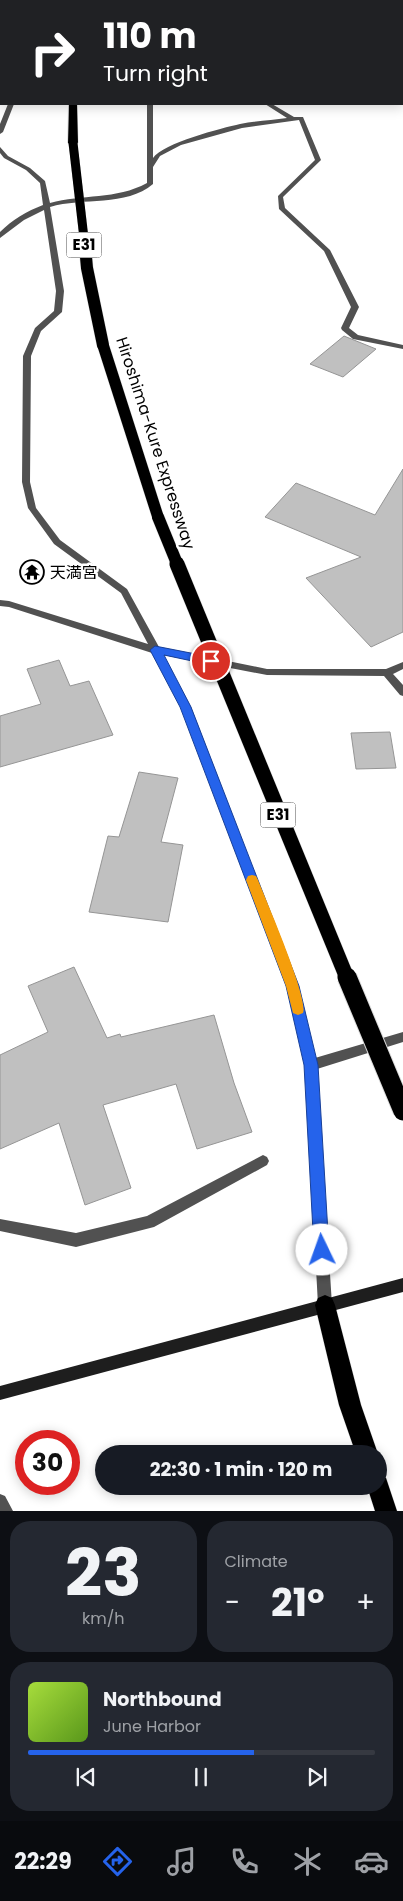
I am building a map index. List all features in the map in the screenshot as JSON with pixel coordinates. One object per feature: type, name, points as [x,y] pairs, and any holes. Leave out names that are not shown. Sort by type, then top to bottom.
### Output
[{"type":"highway","name":"Hiroshima-Kure Expressway","points":[[73,105],[73,143],[87,268],[103,345],[158,517],[280,821],[403,1112]]},
{"type":"highway","points":[[325,1305],[350,1405],[364,1445]]},
{"type":"highway","points":[[381,1495],[386,1511]]},
{"type":"street","points":[[0,132],[11,105]]},
{"type":"street","points":[[0,236],[9,226],[47,206],[66,201],[112,198],[138,191],[150,184],[150,105]]},
{"type":"street","points":[[270,105],[293,119]]},
{"type":"street","points":[[150,167],[158,155],[179,144],[207,134],[240,126],[301,118],[318,160],[280,197],[282,208],[327,250],[355,307],[345,328],[356,337],[403,347]]},
{"type":"street","points":[[0,149],[6,157],[28,168],[44,182],[60,291],[58,312],[38,330],[27,356],[26,482],[32,508],[58,542],[124,590],[186,707],[289,976],[311,1065],[325,1305]]},
{"type":"street","points":[[394,345],[403,339]]},
{"type":"street","points":[[0,603],[9,604],[155,650],[267,672],[387,673],[403,665]]},
{"type":"street","points":[[387,673],[403,692]]},
{"type":"street","points":[[311,1065],[403,1037]]},
{"type":"street","points":[[0,1225],[76,1240],[149,1222],[263,1161]]},
{"type":"street","points":[[0,1393],[403,1285]]},
{"type":"street","points":[[0,1501],[6,1511]]},
{"type":"building","points":[[344,336],[376,349],[343,377],[310,364]]},
{"type":"building","points":[[403,469],[403,632],[371,647],[306,578],[361,557],[265,517],[296,483],[375,515]]},
{"type":"building","points":[[59,660],[70,686],[89,681],[113,735],[0,767],[0,716],[41,704],[27,669]]},
{"type":"building","points":[[390,732],[396,768],[356,769],[351,733]]},
{"type":"building","points":[[139,772],[178,778],[161,842],[183,845],[168,922],[89,912],[108,836],[119,837]]},
{"type":"building","points":[[74,967],[107,1038],[120,1034],[121,1037],[214,1015],[234,1083],[252,1132],[197,1149],[176,1084],[103,1105],[131,1188],[85,1205],[59,1123],[0,1149],[0,1055],[48,1032],[28,986]]},
{"type":"slow traffic","points":[[252,880],[292,986],[298,1009]]},
{"type":"place","name":"天満宮","points":[[32,572]]},
{"type":"route","points":[[211,661],[155,650],[186,707],[292,986],[311,1065],[322,1250]]}]
